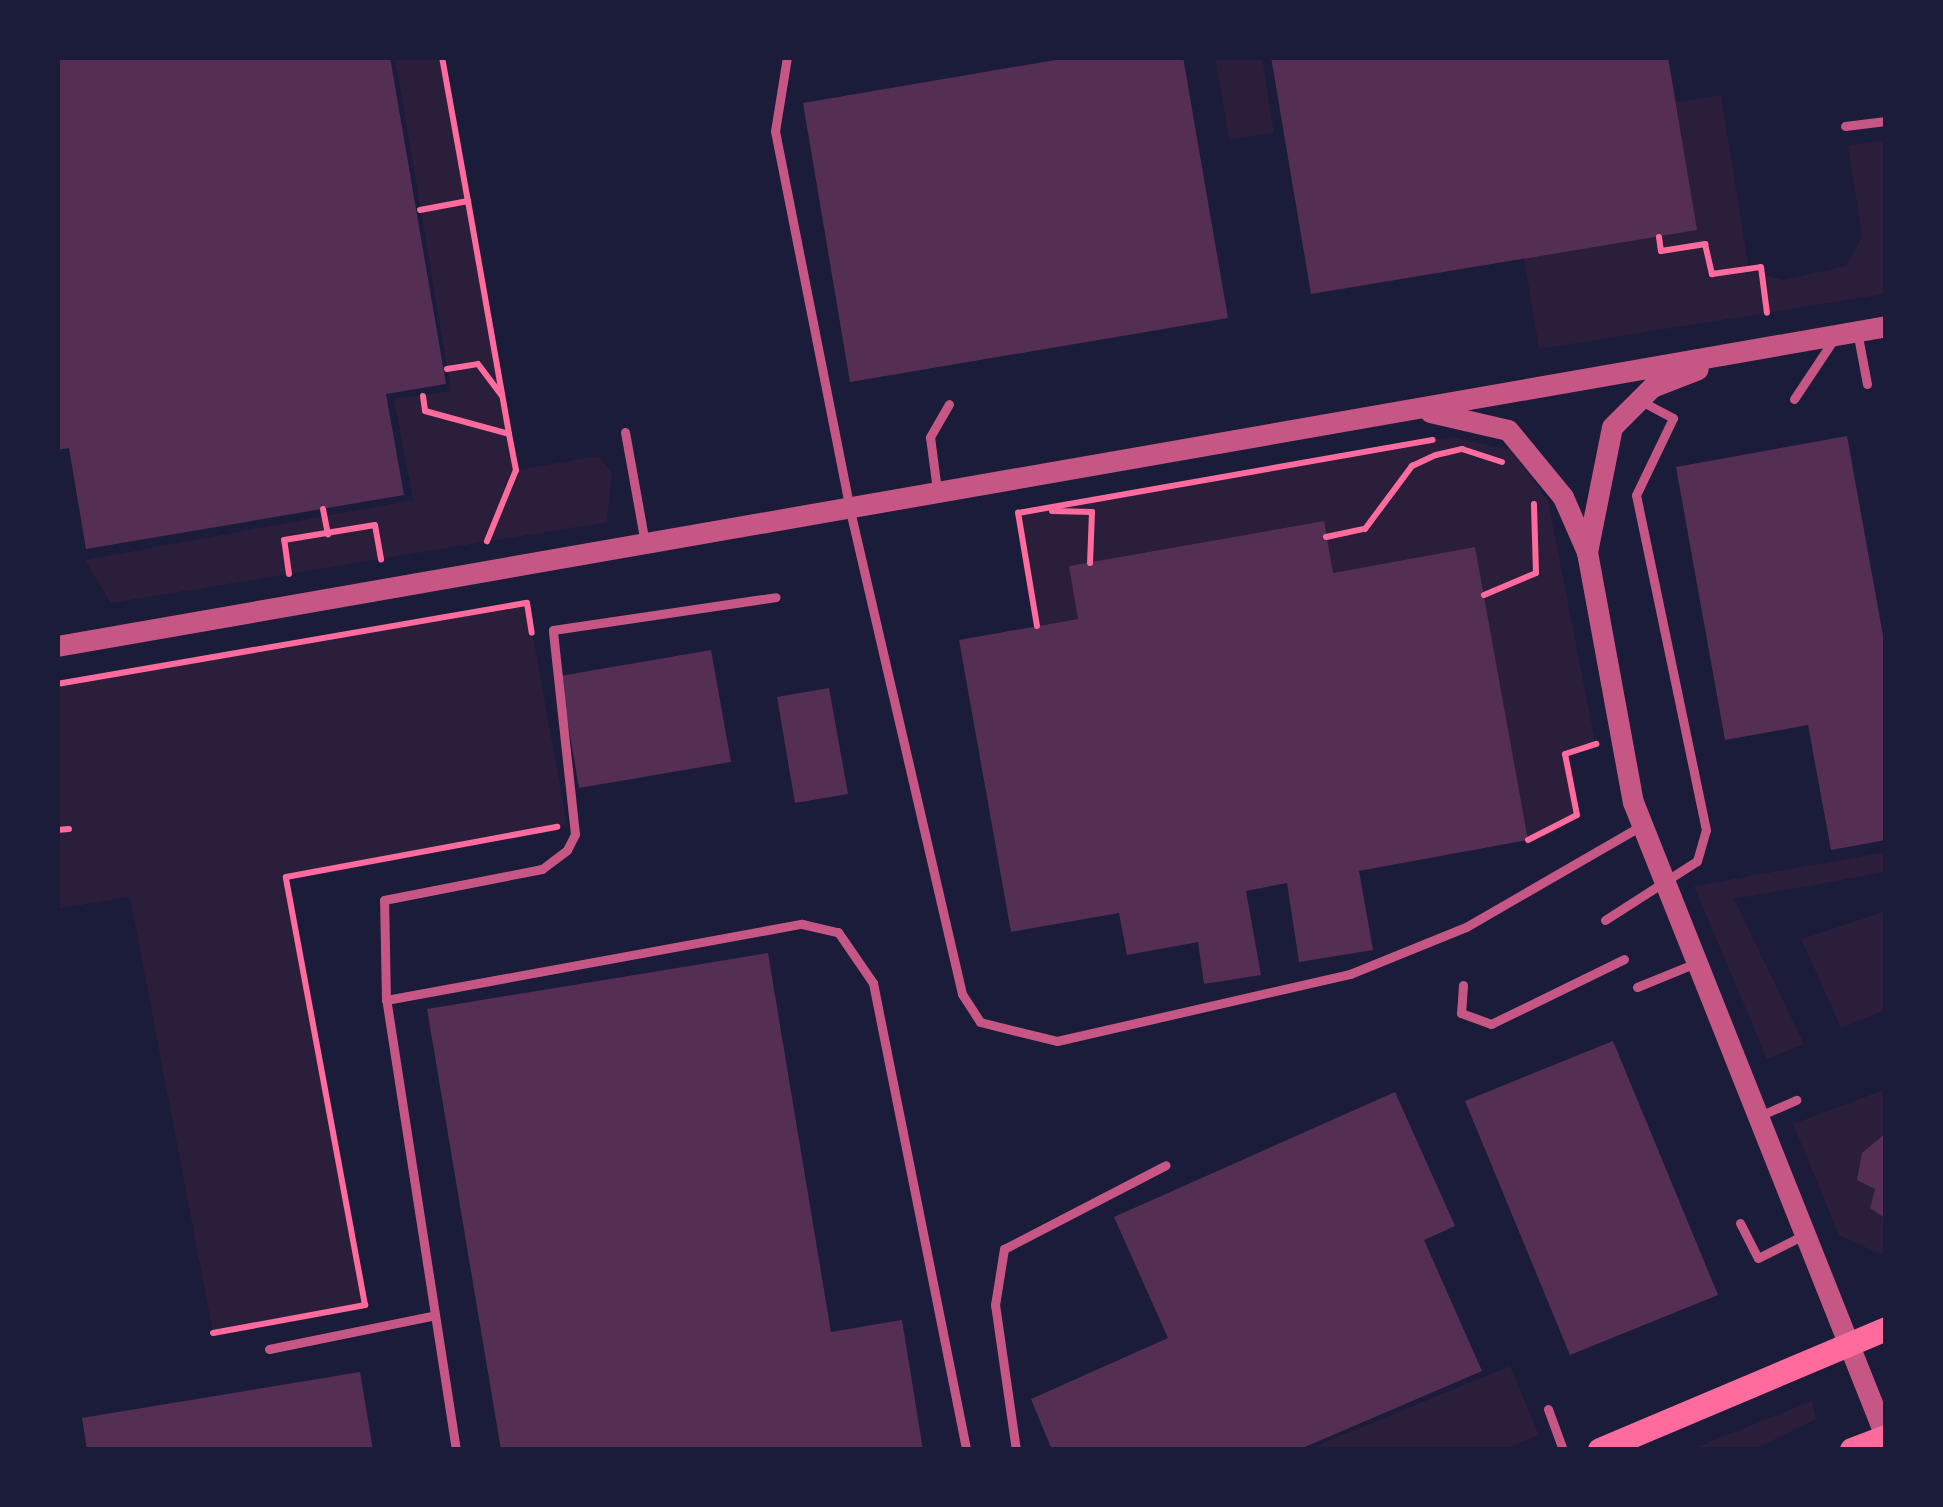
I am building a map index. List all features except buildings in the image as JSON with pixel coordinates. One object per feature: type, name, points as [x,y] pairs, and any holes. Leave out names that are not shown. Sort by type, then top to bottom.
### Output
[{"type":"main road","points":[[1600,1450],[1886,1329]]},
{"type":"main road","points":[[1852,1450],[1886,1437]]},
{"type":"street","points":[[57,646],[1886,326]]},
{"type":"street","points":[[1587,552],[1601,454],[1636,398],[1749,350]]},
{"type":"street","points":[[1412,409],[1478,419],[1528,444],[1587,552],[1641,826],[1691,965],[1886,1437]]},
{"type":"lane","points":[[788,57],[775,131],[849,506],[962,994],[1006,1036],[1057,1041],[1350,974],[1466,927],[1641,826]]},
{"type":"lane","points":[[1845,126],[1886,121]]},
{"type":"lane","points":[[1794,399],[1847,333],[1867,384]]},
{"type":"lane","points":[[1605,920],[1663,887],[1697,860],[1706,830],[1636,495],[1673,418],[1636,398]]},
{"type":"lane","points":[[938,490],[930,437],[949,404]]},
{"type":"lane","points":[[625,432],[645,543]]},
{"type":"lane","points":[[456,1450],[431,1316],[386,1000],[384,900],[542,869],[575,833],[553,630],[776,597]]},
{"type":"lane","points":[[386,1000],[802,925],[838,932],[873,983],[967,1450]]},
{"type":"lane","points":[[1463,986],[1461,1013],[1491,1024],[1624,959]]},
{"type":"lane","points":[[1637,987],[1691,965]]},
{"type":"lane","points":[[1753,1119],[1796,1100]]},
{"type":"lane","points":[[1016,1450],[995,1305],[1004,1249],[1166,1166]]},
{"type":"lane","points":[[1740,1223],[1758,1258],[1802,1236]]},
{"type":"lane","points":[[269,1349],[431,1316]]},
{"type":"lane","points":[[1548,1409],[1563,1450]]},
{"type":"path","points":[[442,57],[516,470],[487,541]]},
{"type":"path","points":[[420,210],[469,209]]},
{"type":"path","points":[[1659,237],[1661,251],[1705,244],[1712,274],[1761,267],[1767,313]]},
{"type":"path","points":[[447,369],[478,364],[503,398]]},
{"type":"path","points":[[424,396],[425,411],[509,434]]},
{"type":"path","points":[[1018,513],[1451,437],[1511,450]]},
{"type":"path","points":[[1326,537],[1365,529],[1412,466],[1436,455],[1462,449],[1519,476]]},
{"type":"path","points":[[1484,595],[1536,573],[1527,486]]},
{"type":"path","points":[[1541,488],[1552,520]]},
{"type":"path","points":[[323,509],[328,535]]},
{"type":"path","points":[[1018,513],[1092,512],[1090,563]]},
{"type":"path","points":[[1018,513],[1037,626]]},
{"type":"path","points":[[289,574],[284,540],[375,525],[381,559]]},
{"type":"path","points":[[57,684],[526,603],[535,647]]},
{"type":"path","points":[[1528,839],[1577,815],[1565,754],[1596,746],[1593,725]]},
{"type":"path","points":[[213,1333],[365,1305],[286,877],[567,825],[563,803]]},
{"type":"path","points":[[57,830],[70,829]]},
{"type":"shaded area","points":[[395,57],[442,57],[517,470],[598,456],[612,472],[607,522],[111,603],[85,560],[413,500],[394,399],[451,391]]},
{"type":"shaded area","points":[[1215,57],[1262,57],[1274,133],[1229,140]]},
{"type":"shaded area","points":[[1721,95],[1749,270],[1782,280],[1846,266],[1862,237],[1848,146],[1886,140],[1886,294],[1539,349],[1524,258],[1696,230],[1676,102]]},
{"type":"shaded area","points":[[1451,437],[1511,450],[1548,501],[1596,746],[1565,754],[1577,815],[1554,833],[1528,840],[1474,547],[1333,573],[1323,521],[1070,566],[1078,619],[1037,626],[1018,513]]},
{"type":"shaded area","points":[[527,603],[567,825],[286,878],[365,1305],[213,1333],[130,897],[57,909],[57,684]]},
{"type":"shaded area","points":[[1886,852],[1886,872],[1734,899],[1804,1044],[1767,1059],[1694,886]]},
{"type":"shaded area","points":[[1886,911],[1886,1010],[1841,1028],[1801,939]]},
{"type":"shaded area","points":[[1886,1089],[1886,1257],[1839,1235],[1793,1124]]},
{"type":"shaded area","points":[[1510,1366],[1539,1435],[1503,1450],[1306,1450]]},
{"type":"shaded area","points":[[1812,1401],[1816,1419],[1753,1450],[1690,1450]]}]
